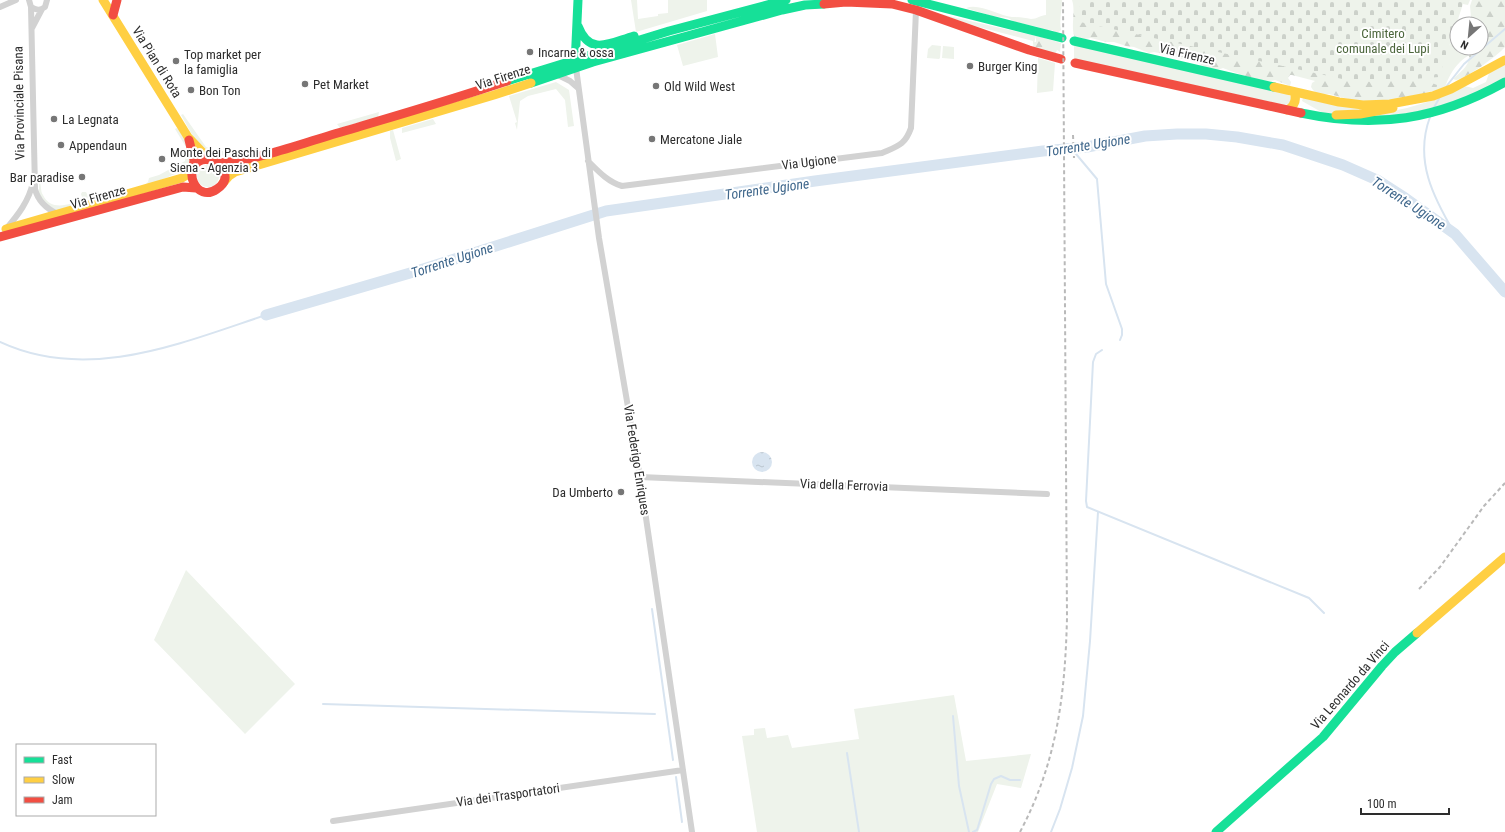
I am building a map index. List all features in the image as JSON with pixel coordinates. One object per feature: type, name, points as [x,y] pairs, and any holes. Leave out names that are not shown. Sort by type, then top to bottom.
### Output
[{"type":"main road","name":"Via Pian di Rota","points":[[104,0],[188,137],[199,149],[216,162]]},
{"type":"main road","points":[[113,16],[117,0]]},
{"type":"main road","points":[[575,64],[578,26],[578,0]]},
{"type":"main road","name":"Via Firenze","points":[[223,183],[235,172],[494,95],[556,74],[575,64],[669,31],[786,0]]},
{"type":"main road","name":"Via Firenze","points":[[912,0],[1062,38]]},
{"type":"main road","name":"Via Firenze","points":[[216,162],[233,162],[290,147],[575,64],[805,5],[859,2],[892,4],[916,10],[1030,50],[1061,59]]},
{"type":"main road","name":"Via Firenze","points":[[916,10],[945,9]]},
{"type":"main road","name":"Via Firenze","points":[[578,26],[585,42],[596,46],[648,32],[669,31]]},
{"type":"main road","name":"Via Firenze","points":[[1074,41],[1340,102],[1363,105],[1390,104],[1430,97]]},
{"type":"main road","name":"Via Firenze","points":[[1489,68],[1505,54]]},
{"type":"main road","name":"Via Firenze","points":[[1319,116],[1369,113],[1409,105],[1445,92],[1505,60]]},
{"type":"main road","name":"Via Firenze","points":[[1075,63],[1287,110],[1341,120],[1364,122],[1386,121],[1438,110],[1480,96],[1505,82]]},
{"type":"main road","points":[[1287,110],[1295,105],[1296,98],[1294,92]]},
{"type":"main road","name":"Via Pian di Rota","points":[[188,137],[194,160],[192,170]]},
{"type":"main road","points":[[210,159],[216,162],[224,173],[223,183],[213,192],[204,192],[196,188],[192,180],[192,170],[198,162],[210,159]]},
{"type":"main road","name":"Via Firenze","points":[[3,234],[58,214],[182,178],[192,170]]},
{"type":"main road","name":"Via Firenze","points":[[3,234],[183,187],[196,188]]},
{"type":"main road","name":"Via Leonardo da Vinci","points":[[1216,832],[1323,737],[1391,656],[1505,557]]},
{"type":"street","points":[[0,7],[16,0]]},
{"type":"street","name":"Via Provinciale Pisana","points":[[31,30],[46,4],[53,0]]},
{"type":"street","points":[[30,3],[36,10],[46,4]]},
{"type":"street","name":"Via Provinciale Pisana","points":[[30,3],[34,177],[38,197],[48,209],[58,214]]},
{"type":"street","name":"Via Ugione","points":[[588,161],[609,180],[622,186],[882,153],[899,146],[906,139],[912,128],[916,10]]},
{"type":"street","name":"Via Federigo Enriques","points":[[575,64],[599,238],[640,477],[692,832]]},
{"type":"street","points":[[556,74],[570,81],[578,88]]},
{"type":"street","name":"Via Provinciale Pisana","points":[[3,234],[24,206],[32,189],[34,177]]},
{"type":"street","name":"Via della Ferrovia","points":[[640,477],[1047,494]]},
{"type":"street","name":"Via dei Trasportatori","points":[[333,821],[683,770]]},
{"type":"green space","points":[[631,0],[637,0],[638,19],[668,13],[668,0],[707,0],[707,11],[636,32]]},
{"type":"green space","points":[[1046,0],[1062,0],[1060,22],[1061,30],[1057,33],[1052,30],[1047,31],[1038,27],[1015,22],[1008,18],[992,16],[966,8],[977,7],[1007,16],[1033,19],[1046,15]]},
{"type":"green space","points":[[1072,0],[1127,0],[1417,78],[1423,78],[1429,74],[1432,83],[1437,85],[1436,91],[1427,92],[1418,97],[1364,103],[1329,94],[1318,94],[1311,87],[1312,83],[1315,81],[1292,75],[1288,78],[1291,82],[1290,86],[1275,80],[1270,81],[1249,77],[1223,68],[1213,70],[1209,69],[1193,60],[1179,59],[1174,56],[1154,52],[1149,53],[1134,47],[1114,42],[1075,37],[1073,29]]},
{"type":"green space","name":"Cimitero comunale dei Lupi","points":[[1079,0],[1470,0],[1468,5],[1463,4],[1459,16],[1449,16],[1449,47],[1439,77],[1374,82],[1347,80],[1080,22]]},
{"type":"green space","points":[[1472,0],[1505,0],[1505,47],[1496,56],[1482,66],[1456,80],[1453,79],[1466,66],[1469,56],[1489,56],[1489,16],[1471,16],[1470,6]]},
{"type":"green space","points":[[940,14],[1036,36],[1033,47],[1033,41],[975,26]]},
{"type":"green space","points":[[715,34],[718,57],[683,66],[677,45]]},
{"type":"green space","points":[[1036,36],[1041,37],[1044,40],[1042,50],[1033,49],[1034,42],[1036,42]]},
{"type":"green space","points":[[1041,37],[1061,43],[1060,52],[1057,50],[1055,55],[1042,50]]},
{"type":"green space","points":[[932,45],[941,46],[939,59],[927,58],[928,49]]},
{"type":"green space","points":[[1074,45],[1287,94],[1291,97],[1291,102],[1284,105],[1074,59]]},
{"type":"green space","points":[[943,46],[954,47],[954,59],[942,58]]},
{"type":"green space","points":[[1449,46],[1449,56],[1468,56],[1457,65],[1445,87],[1436,91],[1429,74]]},
{"type":"green space","points":[[1038,58],[1055,63],[1053,91],[1037,93]]},
{"type":"green space","points":[[1505,63],[1505,79],[1459,102],[1383,119],[1359,116],[1407,108],[1434,100],[1464,86],[1473,88],[1486,82],[1489,73]]},
{"type":"green space","points":[[556,82],[569,90],[574,126],[568,127],[565,100],[556,89],[528,96],[520,101],[517,130],[515,123],[517,122],[509,96]]},
{"type":"green space","points":[[1303,98],[1371,108],[1340,113],[1323,113],[1302,101]]},
{"type":"green space","points":[[379,112],[378,117],[340,128],[337,124]]},
{"type":"green space","points":[[183,114],[206,147],[216,151],[233,151],[233,155],[213,154],[200,146],[181,115]]},
{"type":"green space","points":[[433,119],[436,124],[402,133],[402,128]]},
{"type":"green space","points":[[177,128],[186,141],[190,152],[187,167],[173,175],[144,186],[148,182],[149,178],[159,175],[185,161],[186,147],[175,129]]},
{"type":"green space","points":[[393,130],[401,159],[396,161],[390,138],[390,131]]},
{"type":"green space","points":[[208,165],[212,166],[218,172],[218,180],[212,186],[208,187],[204,186],[198,180],[197,176],[198,172],[204,166]]},
{"type":"green space","points":[[39,180],[42,193],[46,200],[51,204],[67,205],[83,200],[81,194],[82,192],[86,192],[88,196],[87,201],[58,210],[52,208],[39,194]]},
{"type":"green space","points":[[186,570],[295,684],[245,734],[154,640]]},
{"type":"green space","points":[[954,695],[966,761],[1031,754],[1021,788],[997,784],[978,832],[757,832],[742,736],[754,735],[754,729],[765,728],[767,738],[788,735],[792,748],[859,739],[854,709]]},
{"type":"water","points":[[762,452],[769,455],[772,462],[769,469],[762,472],[755,469],[752,462],[755,455]]},
{"type":"waterway","points":[[1445,88],[1464,64],[1505,29]]},
{"type":"waterway","points":[[1433,109],[1440,97]]},
{"type":"waterway","points":[[1430,117],[1424,148],[1428,178],[1433,192],[1455,234]]},
{"type":"waterway","name":"Torrente Ugione","points":[[266,315],[417,271],[606,211],[815,181],[1043,151],[1087,147],[1145,136],[1177,134],[1206,134],[1237,137],[1283,145],[1343,165],[1377,180],[1455,234],[1505,292]]},
{"type":"waterway","points":[[1071,148],[1097,179],[1106,284],[1122,329],[1120,340]]},
{"type":"waterway","name":"Torrente Ugione","points":[[0,342],[33,354],[67,359],[100,359],[168,347],[266,315]]},
{"type":"waterway","points":[[1102,350],[1096,354],[1093,362],[1086,501],[1087,507],[1309,598],[1324,613]]},
{"type":"waterway","points":[[1051,832],[1060,809],[1072,768],[1083,716],[1090,641],[1098,512]]},
{"type":"waterway","points":[[652,609],[673,760]]},
{"type":"waterway","points":[[323,704],[655,714]]},
{"type":"waterway","points":[[953,716],[959,786],[969,832]]},
{"type":"waterway","points":[[847,753],[859,832]]},
{"type":"waterway","points":[[973,832],[977,830],[991,784],[994,779],[1001,776],[1010,780],[1020,780]]},
{"type":"waterway","points":[[676,777],[682,822]]},
{"type":"railway","points":[[1020,832],[1033,806],[1051,754],[1061,702],[1066,647],[1063,0]]},
{"type":"railway","points":[[1073,135],[1074,158]]},
{"type":"railway","points":[[1419,589],[1440,567],[1484,506],[1505,483]]},
{"type":"traffic: fast","points":[[575,65],[578,0]]},
{"type":"traffic: fast","points":[[507,81],[669,31],[786,0]]},
{"type":"traffic: fast","points":[[912,0],[1062,38]]},
{"type":"traffic: fast","points":[[531,83],[593,62],[782,10],[805,5],[824,4]]},
{"type":"traffic: fast","points":[[578,26],[588,42],[595,45],[609,44],[634,36]]},
{"type":"traffic: fast","points":[[1074,41],[1274,87]]},
{"type":"traffic: fast","points":[[1301,113],[1329,118],[1355,120],[1406,118],[1431,113],[1455,105],[1480,95],[1505,82]]},
{"type":"traffic: fast","points":[[1216,832],[1323,737],[1382,666],[1395,652],[1417,633]]},
{"type":"traffic: slow","points":[[103,0],[188,137],[207,157]]},
{"type":"traffic: slow","points":[[1274,87],[1339,102],[1363,105],[1390,104],[1433,96],[1451,89],[1505,60]]},
{"type":"traffic: slow","points":[[223,183],[235,172],[531,83]]},
{"type":"traffic: slow","points":[[1287,110],[1292,107],[1295,102],[1294,92]]},
{"type":"traffic: slow","points":[[1336,115],[1360,114],[1393,108]]},
{"type":"traffic: slow","points":[[6,229],[182,178],[192,172]]},
{"type":"traffic: slow","points":[[1417,633],[1505,557]]},
{"type":"traffic: jam","points":[[113,15],[117,0]]},
{"type":"traffic: jam","points":[[824,4],[846,2],[892,4],[916,10],[1029,50],[1061,59]]},
{"type":"traffic: jam","points":[[1075,63],[1301,113]]},
{"type":"traffic: jam","points":[[219,163],[232,162],[274,152],[507,81]]},
{"type":"traffic: jam","points":[[189,140],[194,160],[193,168]]},
{"type":"traffic: jam","points":[[207,157],[212,160],[216,163],[220,167],[225,175],[225,180],[217,189],[209,192],[203,192],[197,188],[194,183],[192,176],[193,170],[196,164],[202,160],[206,160],[208,160],[211,160],[212,160],[214,160]]},
{"type":"traffic: jam","points":[[0,237],[183,187],[196,188]]},
{"type":"place","name":"Incarne & ossa","points":[[530,52]]},
{"type":"place","name":"Top market per la famiglia","points":[[176,61]]},
{"type":"place","name":"Burger King","points":[[970,66]]},
{"type":"place","name":"Pet Market","points":[[305,84]]},
{"type":"place","name":"Old Wild West","points":[[656,86]]},
{"type":"place","name":"Bon Ton","points":[[191,90]]},
{"type":"place","name":"La Legnata","points":[[54,119]]},
{"type":"place","name":"Mercatone Jiale","points":[[652,139]]},
{"type":"place","name":"Appendaun","points":[[61,145]]},
{"type":"place","name":"Monte dei Paschi di Siena - Agenzia 3","points":[[162,159]]},
{"type":"place","name":"Bar paradise","points":[[82,177]]},
{"type":"place","name":"Da Umberto","points":[[621,492]]}]
